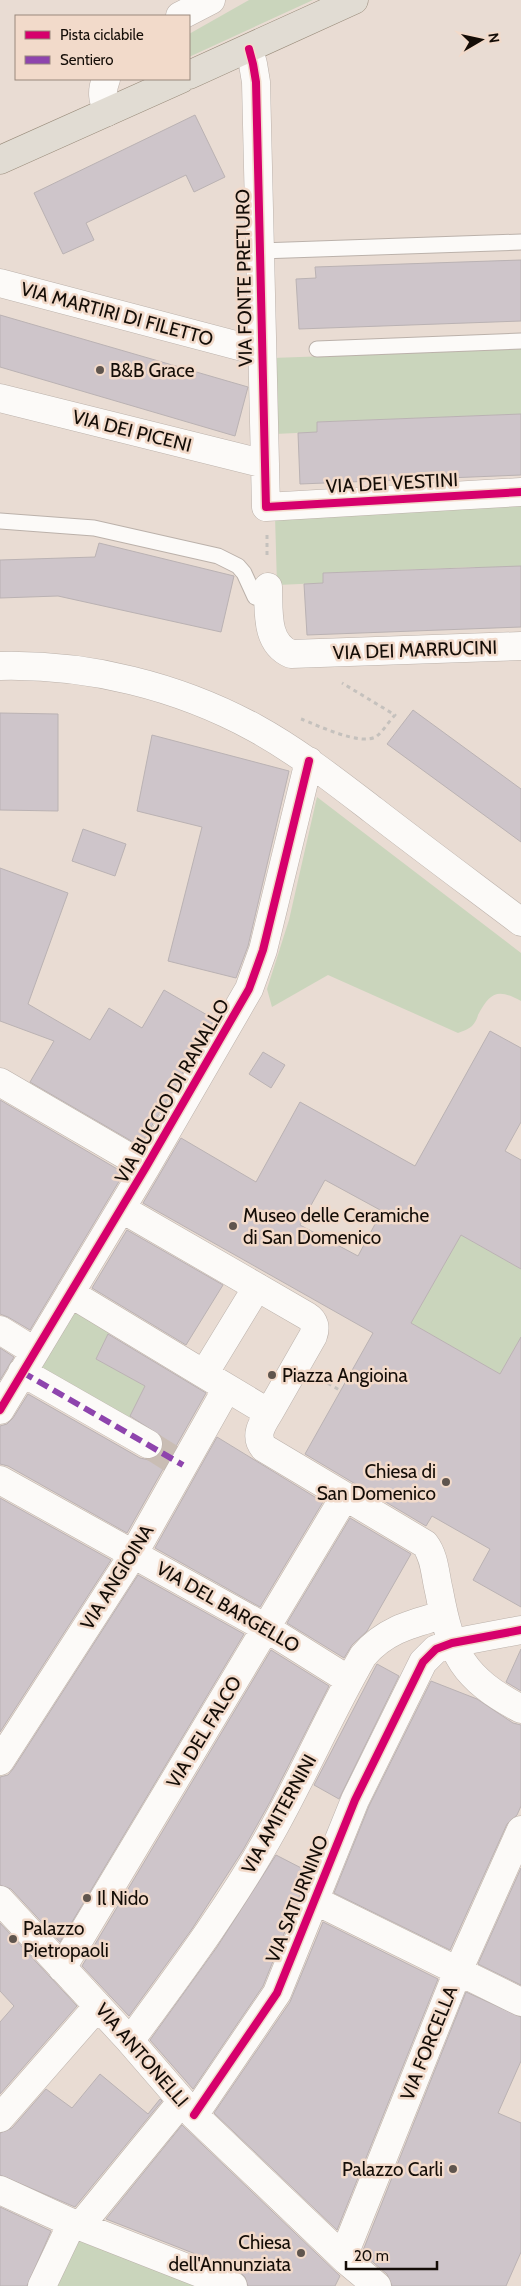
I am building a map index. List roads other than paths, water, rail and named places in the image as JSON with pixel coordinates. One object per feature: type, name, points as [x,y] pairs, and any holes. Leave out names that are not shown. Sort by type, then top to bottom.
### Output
[{"type":"main road","points":[[190,75],[354,0]]},
{"type":"main road","points":[[0,160],[179,80]]},
{"type":"street","points":[[182,15],[211,0]]},
{"type":"street","name":"VIA FONTE PRETURO","points":[[248,49],[254,64],[256,82],[266,507]]},
{"type":"street","points":[[106,80],[102,89],[102,97],[107,112]]},
{"type":"street","name":"VIA MARTIRI DI FILETTO","points":[[0,283],[262,352]]},
{"type":"street","name":"VIA DEI PICENI","points":[[0,398],[265,464]]},
{"type":"street","name":"VIA DEI VESTINI","points":[[266,507],[521,492]]},
{"type":"street","name":"VIA DEI MARRUCINI","points":[[268,594],[271,629],[275,642],[291,654],[521,646]]},
{"type":"street","points":[[0,666],[29,665],[116,676],[155,686],[224,712],[255,728],[309,761],[521,922]]},
{"type":"street","name":"VIA BUCCIO DI RANALLO","points":[[0,1410],[122,1209],[249,990],[270,924],[309,761]]},
{"type":"street","points":[[0,1082],[146,1167]]},
{"type":"street","points":[[122,1209],[307,1316],[315,1325],[313,1336],[260,1429],[261,1444],[268,1451],[425,1544],[432,1557],[443,1615],[452,1643],[468,1671],[479,1683],[494,1694],[521,1709]]},
{"type":"street","points":[[204,1374],[257,1287]]},
{"type":"street","points":[[70,1292],[269,1413]]},
{"type":"street","points":[[0,1330],[28,1361],[148,1444]]},
{"type":"street","name":"VIA ANGIOINA","points":[[0,1761],[134,1553],[178,1462],[227,1388]]},
{"type":"street","name":"VIA DEL BARGELLO","points":[[0,1480],[266,1628],[349,1680]]},
{"type":"street","name":"VIA DEL FALCO","points":[[62,1968],[345,1496]]},
{"type":"street","name":"VIA AMITERNINI","points":[[130,2041],[220,1916],[259,1853],[304,1772],[349,1680],[363,1656],[383,1637],[406,1625],[443,1615]]},
{"type":"street","name":"VIA SATURNINO","points":[[42,2286],[76,2225],[188,2108],[276,1993],[355,1800],[411,1683],[430,1655],[436,1649],[452,1643],[521,1630]]},
{"type":"street","name":"VIA FORCELLA","points":[[343,2258],[458,1971],[521,1830]]},
{"type":"street","name":"VIA ANTONELLI","points":[[0,1900],[130,2041],[188,2108],[343,2258],[377,2286]]},
{"type":"street","points":[[314,1900],[521,2002]]},
{"type":"street","points":[[0,2118],[98,2006]]},
{"type":"street","points":[[0,2190],[76,2225],[233,2286]]},
{"type":"lane","points":[[260,251],[521,242]]},
{"type":"lane","points":[[317,349],[521,341]]},
{"type":"lane","points":[[0,521],[94,528],[218,556],[238,566],[244,573],[255,597],[268,594]]},
{"type":"tunnel","points":[[148,1444],[172,1459]]},
{"type":"place","name":"B&B Grace","points":[[100,370]]},
{"type":"place","name":"Museo delle Ceramiche di San Domenico","points":[[233,1226]]},
{"type":"place","name":"Piazza Angioina","points":[[272,1375]]},
{"type":"place","name":"Chiesa di San Domenico","points":[[446,1482]]},
{"type":"place","name":"Il Nido","points":[[87,1898]]},
{"type":"place","name":"Palazzo Pietropaoli","points":[[13,1939]]},
{"type":"place","name":"Palazzo Carli","points":[[453,2169]]},
{"type":"place","name":"Chiesa dell'Annunziata","points":[[301,2253]]}]
